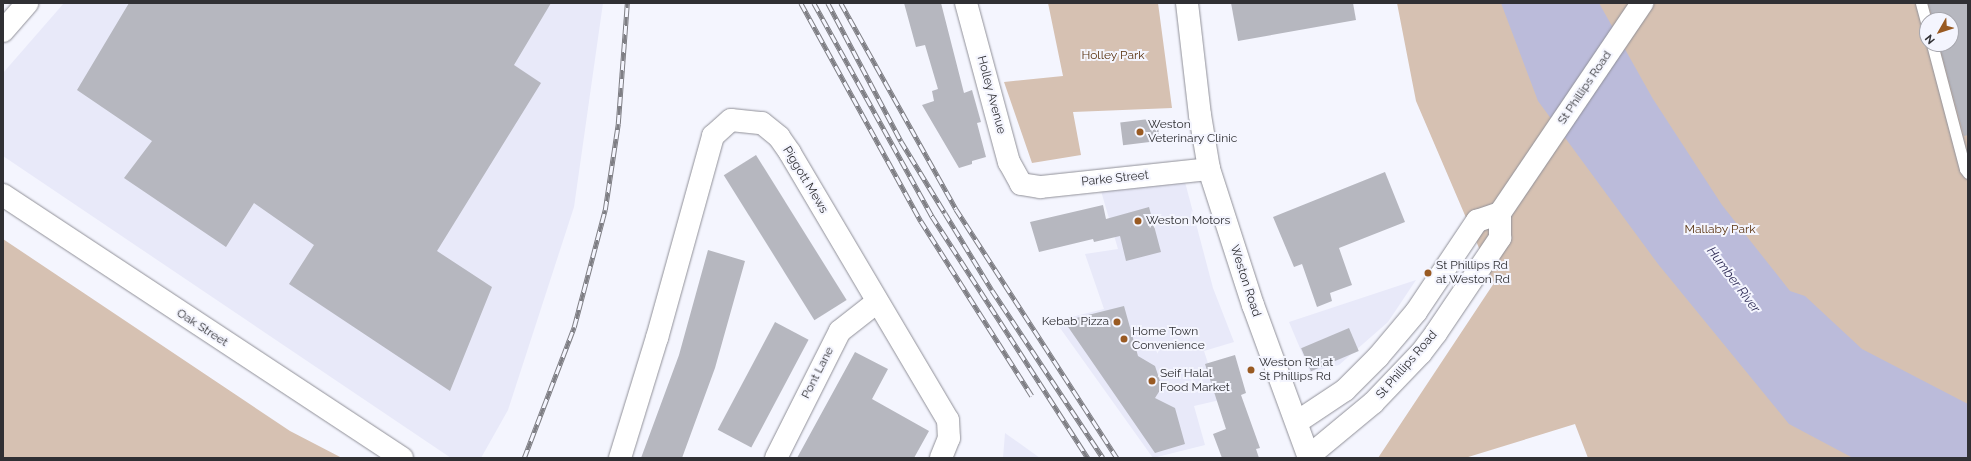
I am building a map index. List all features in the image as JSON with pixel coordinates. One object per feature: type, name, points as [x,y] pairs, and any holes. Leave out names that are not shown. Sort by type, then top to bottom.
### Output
[{"type":"street","points":[[3,31],[27,3]]},
{"type":"street","name":"Holley Avenue","points":[[966,3],[1009,162],[1021,184]]},
{"type":"street","name":"Weston Road","points":[[1187,3],[1200,115],[1209,169],[1253,305],[1309,457]]},
{"type":"street","name":"St Phillips Road","points":[[1309,457],[1373,403],[1421,353],[1500,238],[1500,213],[1642,3]]},
{"type":"street","name":"Piggott Mews","points":[[620,458],[657,338],[713,136],[731,120],[762,123],[779,137],[948,420],[949,438],[940,458]]},
{"type":"street","name":"Parke Street","points":[[1021,184],[1041,187],[1209,169]]},
{"type":"street","name":"Oak Street","points":[[3,196],[402,458]]},
{"type":"street","points":[[1297,422],[1345,390],[1378,357],[1416,312],[1477,222],[1500,213]]},
{"type":"street","name":"Pont Lane","points":[[776,458],[840,331],[877,302]]},
{"type":"lane","points":[[1934,52],[1965,169],[1968,172]]},
{"type":"shaded area","points":[[64,3],[603,3],[574,207],[508,410],[481,458],[451,458],[3,156],[3,73]]},
{"type":"shaded area","points":[[1185,182],[1213,288],[1234,342],[1204,351],[1220,400],[1194,406],[1205,445],[1153,458],[1055,321],[1104,309],[1085,254],[1118,249],[1101,191]]},
{"type":"shaded area","points":[[1416,280],[1388,322],[1339,365],[1310,372],[1289,322]]},
{"type":"shaded area","points":[[1005,433],[1040,458],[1003,458]]},
{"type":"green space","name":"Holley Park","points":[[1048,3],[1158,3],[1172,108],[1073,112],[1081,155],[1032,163],[1004,82],[1063,76]]},
{"type":"green space","name":"Mallaby Park","points":[[1397,3],[1968,3],[1968,458],[1588,458],[1575,424],[1465,458],[1378,458],[1494,283],[1416,101]]},
{"type":"green space","points":[[3,239],[290,431],[342,458],[3,458]]},
{"type":"water","name":"Humber River","points":[[1501,3],[1599,3],[1653,99],[1722,205],[1790,291],[1805,296],[1862,349],[1968,404],[1968,458],[1853,458],[1789,424],[1658,264],[1538,101]]},
{"type":"building","points":[[129,3],[551,3],[514,65],[541,83],[437,251],[492,287],[450,391],[289,284],[314,245],[254,203],[226,247],[124,178],[152,141],[77,90]]},
{"type":"building","points":[[904,3],[941,3],[964,93],[972,90],[981,122],[977,123],[986,157],[972,161],[972,164],[959,168],[922,105],[934,101],[932,91],[938,89],[925,45],[916,47]]},
{"type":"building","points":[[1231,3],[1353,3],[1356,20],[1238,41]]},
{"type":"building","points":[[1928,3],[1968,3],[1968,135],[1964,136],[1941,52],[1959,52],[1959,12],[1931,12]]},
{"type":"building","name":"Weston Veterinary Clinic","points":[[1157,118],[1160,141],[1123,145],[1120,123]]},
{"type":"building","points":[[756,155],[847,300],[814,320],[724,175]]},
{"type":"building","points":[[1385,172],[1405,222],[1339,248],[1352,285],[1330,293],[1332,301],[1317,307],[1302,264],[1294,267],[1273,217]]},
{"type":"building","points":[[1103,205],[1106,219],[1149,207],[1161,252],[1126,261],[1120,236],[1094,242],[1093,239],[1039,252],[1030,222]]},
{"type":"building","points":[[708,250],[745,261],[715,368],[682,458],[641,458],[679,355]]},
{"type":"building","points":[[1124,306],[1138,356],[1155,366],[1162,387],[1155,398],[1175,408],[1185,444],[1155,453],[1064,321]]},
{"type":"building","points":[[775,322],[809,340],[751,448],[718,430]]},
{"type":"building","points":[[1349,328],[1359,351],[1311,371],[1301,348]]},
{"type":"building","points":[[855,352],[888,369],[872,399],[929,431],[914,458],[797,458]]},
{"type":"building","points":[[1235,355],[1246,393],[1241,395],[1260,448],[1256,449],[1259,458],[1222,458],[1213,434],[1226,429],[1205,364]]},
{"type":"railway","points":[[524,458],[574,327],[605,210],[618,124],[627,3]]},
{"type":"railway","points":[[801,3],[921,221],[1032,396]]},
{"type":"railway","points":[[814,3],[932,216],[1088,458]]},
{"type":"railway","points":[[828,3],[901,141],[992,290],[1103,458]]},
{"type":"railway","points":[[841,3],[956,209],[1117,458]]},
{"type":"place","name":"Weston Veterinary Clinic","points":[[1140,132]]},
{"type":"place","name":"Weston Motors","points":[[1138,221]]},
{"type":"place","name":"St Phillips Rd at Weston Rd","points":[[1428,273]]},
{"type":"place","name":"Kebab Pizza","points":[[1117,322]]},
{"type":"place","name":"Home Town Convenience","points":[[1124,339]]},
{"type":"place","name":"Weston Rd at St Phillips Rd","points":[[1251,370]]},
{"type":"place","name":"Seif Halal Food Market","points":[[1152,381]]}]
